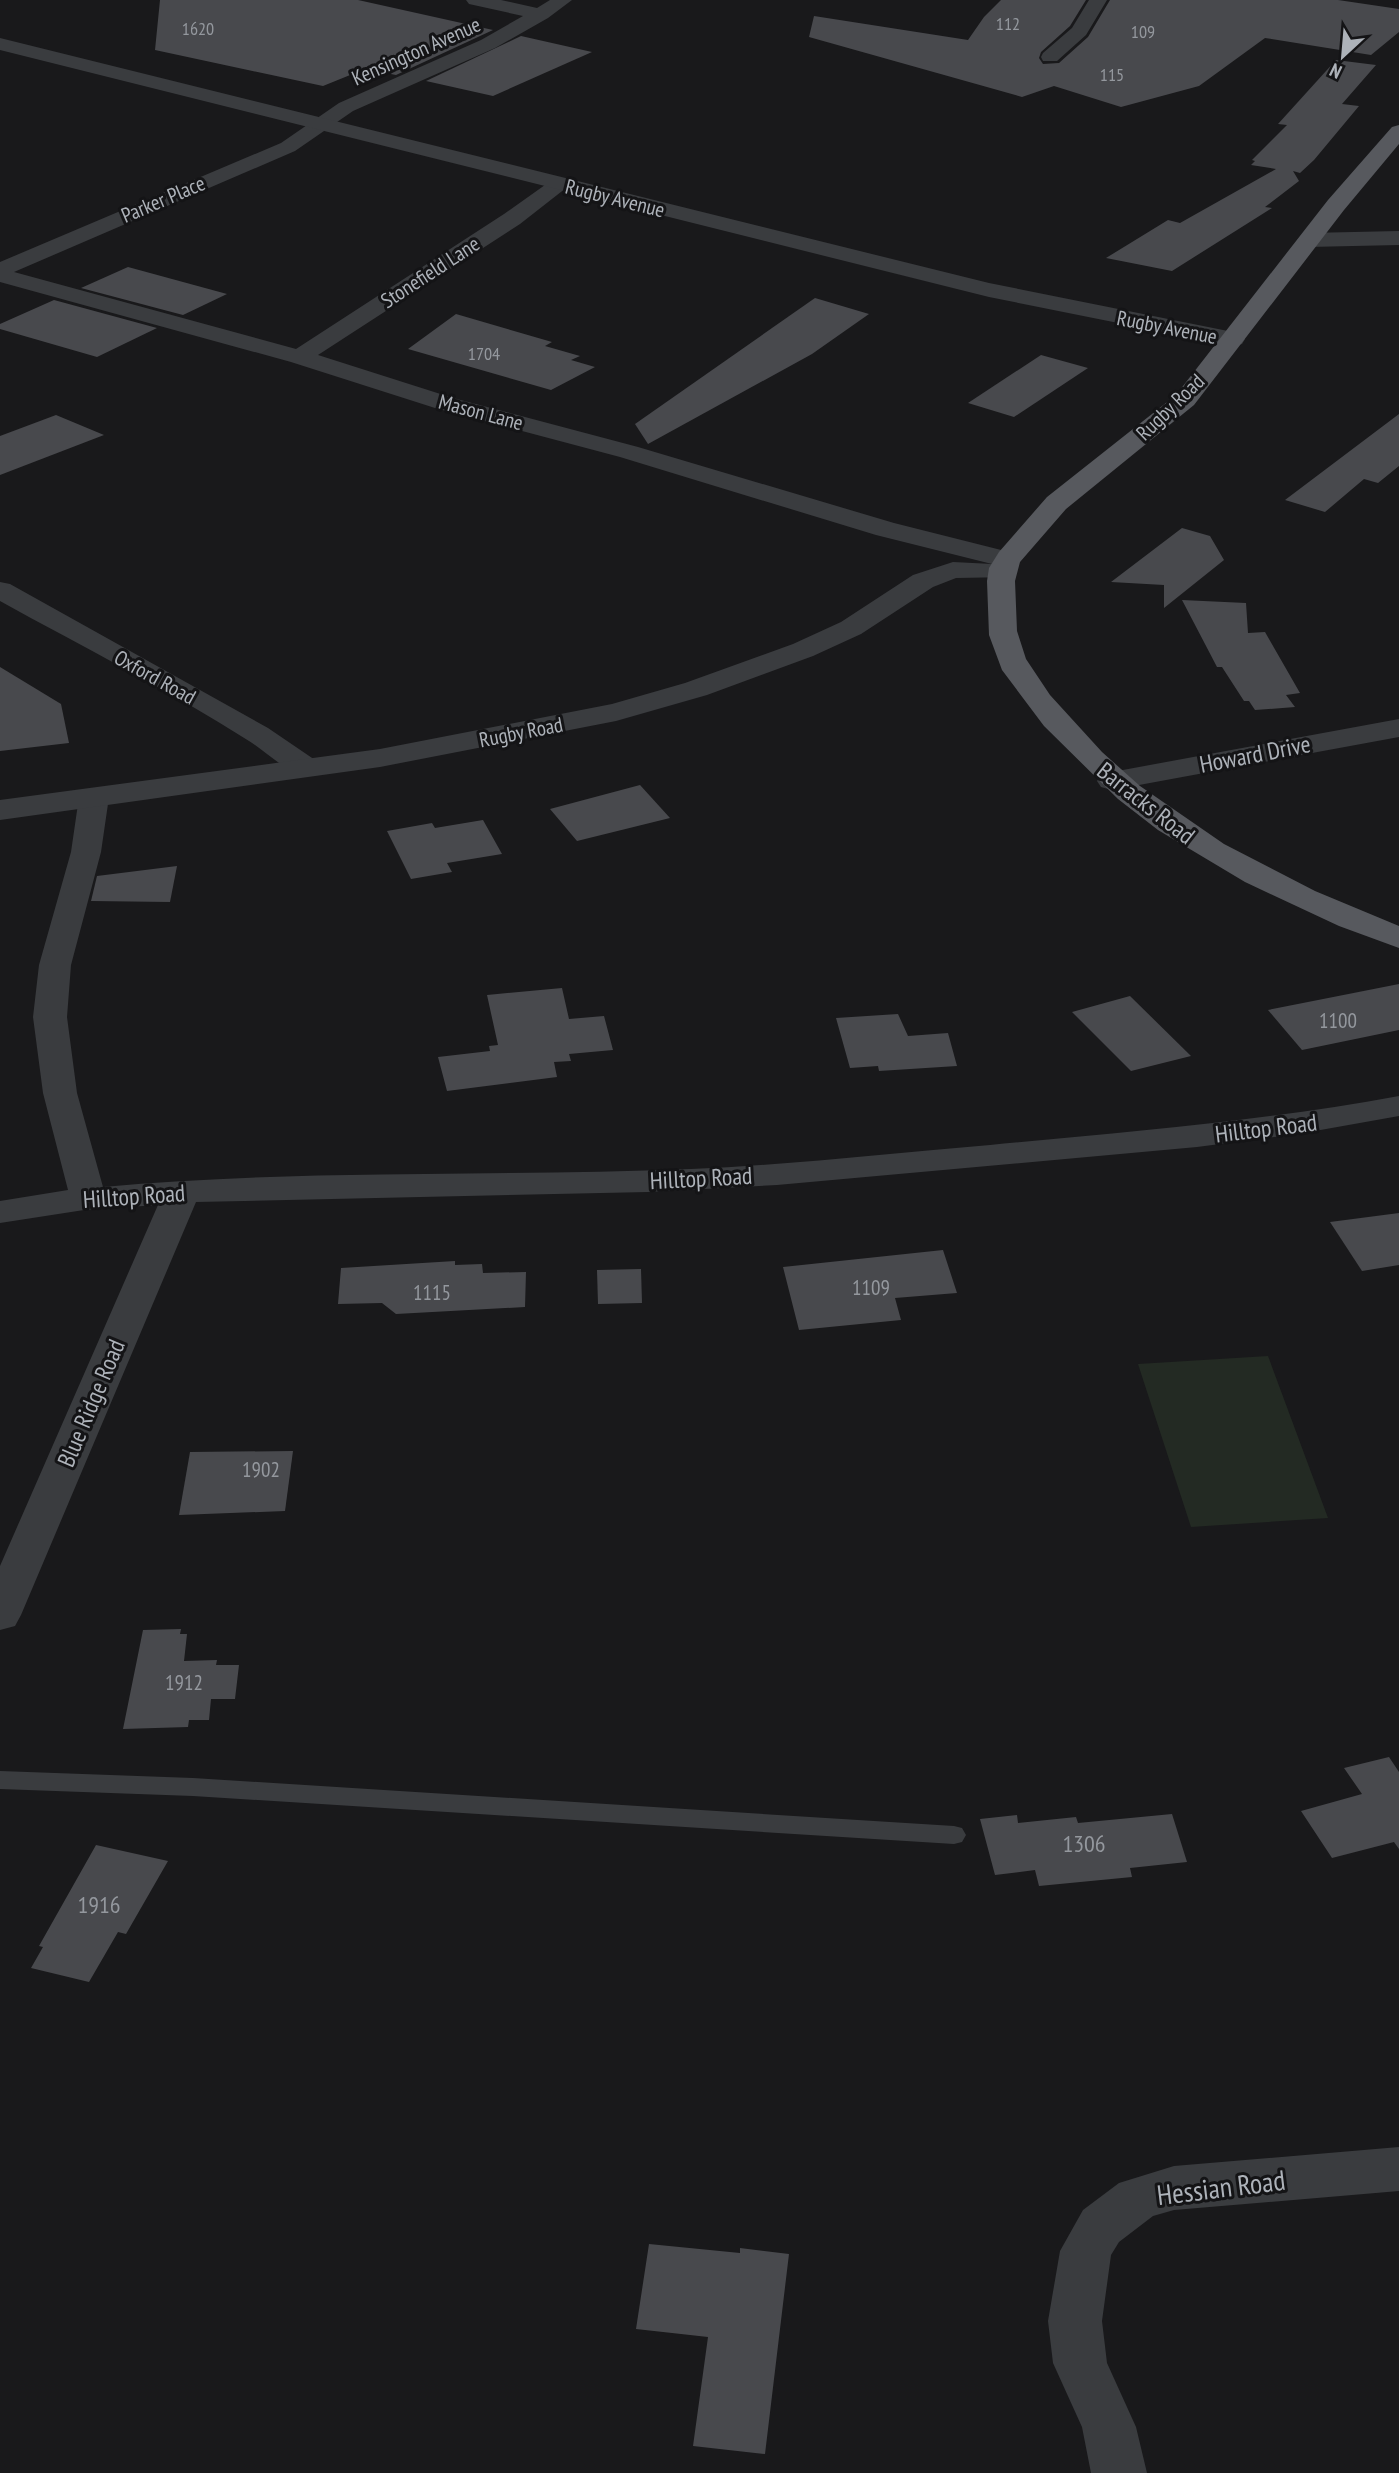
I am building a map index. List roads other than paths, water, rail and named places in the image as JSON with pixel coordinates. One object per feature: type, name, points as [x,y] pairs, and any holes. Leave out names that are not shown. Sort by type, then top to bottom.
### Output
[{"type":"main road","name":"Rugby Road","points":[[1005,565],[1041,515],[1070,489],[1166,418],[1233,340],[1308,240],[1399,131]]},
{"type":"main road","name":"Barracks Road","points":[[1005,565],[1003,635],[1016,667],[1041,704],[1112,781],[1188,838],[1246,872],[1399,938]]},
{"type":"street","points":[[475,0],[542,14]]},
{"type":"street","name":"Kensington Avenue","points":[[324,123],[346,107],[488,44],[563,0]]},
{"type":"street","points":[[1051,57],[1079,31],[1098,0]]},
{"type":"street","name":"Rugby Avenue","points":[[0,44],[989,290],[1233,340]]},
{"type":"street","name":"Parker Place","points":[[0,272],[288,146],[324,123]]},
{"type":"street","name":"Stonefield Lane","points":[[299,357],[512,219],[559,184]]},
{"type":"street","points":[[1308,240],[1399,238]]},
{"type":"street","name":"Mason Lane","points":[[0,272],[299,357],[444,403],[577,437],[860,522],[963,548],[1005,565]]},
{"type":"street","name":"Rugby Road","points":[[0,810],[308,768],[564,725],[632,708],[803,650],[851,628],[923,581],[953,570],[1005,565]]},
{"type":"street","name":"Oxford Road","points":[[0,590],[258,734],[308,768]]},
{"type":"street","name":"Howard Drive","points":[[1112,781],[1399,728]]},
{"type":"street","points":[[89,1199],[60,1093],[50,1017],[55,965],[86,852],[94,797]]},
{"type":"street","name":"Hilltop Road","points":[[0,1212],[89,1199],[181,1192],[313,1186],[653,1181],[776,1174],[1236,1133],[1333,1120],[1399,1106]]},
{"type":"street","name":"Blue Ridge Road","points":[[0,1615],[181,1192]]},
{"type":"street","name":"Hessian Road","points":[[1119,2473],[1109,2427],[1080,2363],[1075,2321],[1086,2251],[1101,2226],[1137,2199],[1174,2188],[1399,2169]]},
{"type":"lane","points":[[0,1780],[193,1787],[954,1835]]}]
